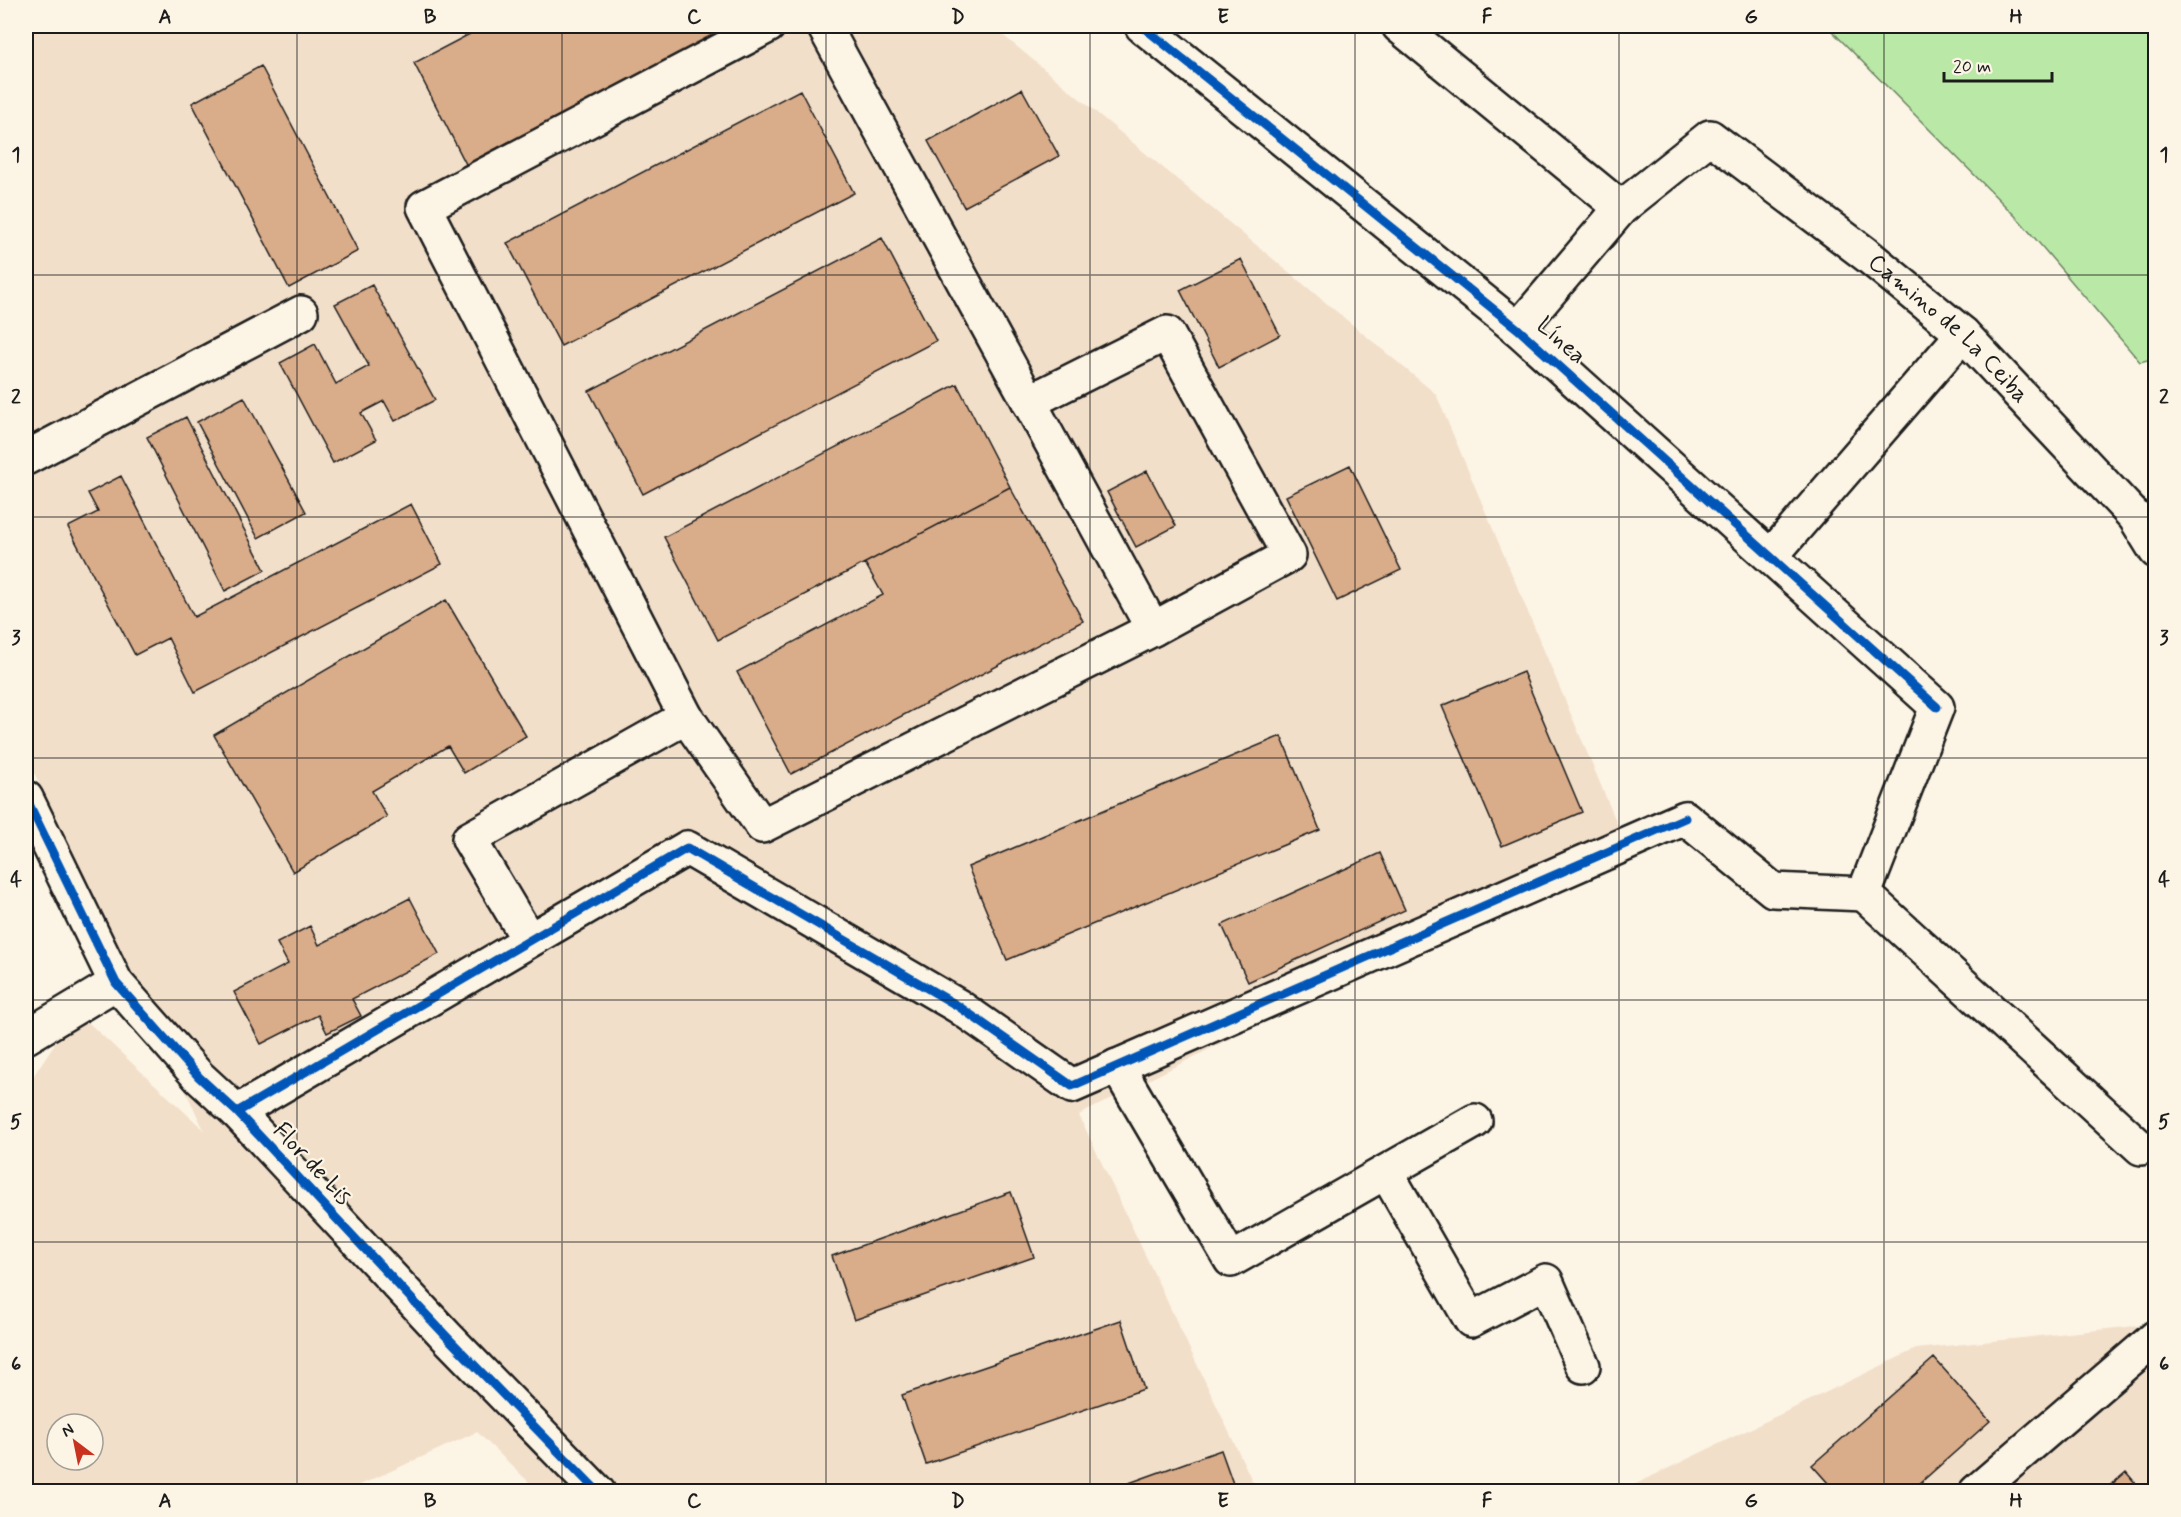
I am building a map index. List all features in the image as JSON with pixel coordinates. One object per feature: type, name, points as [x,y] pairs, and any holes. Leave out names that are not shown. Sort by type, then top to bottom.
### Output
[{"type":"street","points":[[768,26],[424,207],[686,717],[762,826],[1154,629],[1289,555],[1167,333],[1029,402]]},
{"type":"street","points":[[824,26],[1154,629]]},
{"type":"street","name":"Línea","points":[[1142,26],[1518,329],[1937,707],[1864,894]]},
{"type":"street","points":[[1399,26],[1621,208],[1518,329]]},
{"type":"street","name":"Camino de La Ceiba","points":[[1621,208],[1710,137],[1868,256],[1963,334],[2135,517],[2156,551]]},
{"type":"street","points":[[26,458],[302,314]]},
{"type":"street","points":[[1771,556],[1963,334]]},
{"type":"street","points":[[529,940],[469,839],[686,717]]},
{"type":"street","name":"Flor de Lis","points":[[26,798],[116,983],[199,1077],[237,1112],[447,1336],[598,1491]]},
{"type":"street","points":[[237,1112],[687,848],[958,1006],[1072,1086],[1685,818],[1773,890],[1864,894],[2141,1148]]},
{"type":"street","points":[[26,1036],[116,983]]},
{"type":"street","points":[[1117,1066],[1231,1260],[1475,1121]]},
{"type":"street","points":[[1386,1172],[1471,1320],[1546,1281],[1583,1366]]},
{"type":"street","points":[[1976,1491],[2156,1337]]},
{"type":"shaded area","points":[[26,26],[992,26],[1436,394],[1624,840],[1079,1115],[1257,1491],[538,1491],[477,1432],[347,1491],[26,1491],[26,1087],[76,1011],[204,1130],[26,756]]},
{"type":"shaded area","points":[[2155,1324],[2155,1491],[1619,1492],[1916,1349]]},
{"type":"green space","points":[[1827,26],[2155,26],[2155,358],[2140,362],[2021,222]]},
{"type":"building","points":[[485,26],[736,26],[467,166],[414,63]]},
{"type":"building","points":[[261,66],[358,251],[289,288],[192,103]]},
{"type":"building","points":[[1022,89],[1059,156],[964,207],[928,141]]},
{"type":"building","points":[[800,90],[854,193],[561,346],[507,243]]},
{"type":"building","points":[[882,238],[936,341],[643,494],[589,391]]},
{"type":"building","points":[[1241,259],[1280,335],[1219,367],[1180,290]]},
{"type":"building","points":[[372,285],[435,400],[395,421],[384,401],[361,413],[376,440],[333,463],[280,363],[315,344],[336,384],[369,366],[335,304]]},
{"type":"building","points":[[957,384],[1010,487],[718,640],[664,537]]},
{"type":"building","points":[[244,397],[306,512],[258,538],[197,422]]},
{"type":"building","points":[[186,417],[265,570],[225,591],[147,437]]},
{"type":"building","points":[[1350,465],[1401,570],[1337,601],[1286,496]]},
{"type":"building","points":[[1147,471],[1176,526],[1136,547],[1107,492]]},
{"type":"building","points":[[121,476],[194,617],[411,504],[442,564],[195,692],[168,638],[135,655],[68,527],[98,512],[88,493]]},
{"type":"building","points":[[1010,487],[1083,621],[791,774],[737,672],[883,595],[865,563]]},
{"type":"building","points":[[446,600],[526,736],[464,773],[448,746],[372,791],[387,817],[293,872],[214,735]]},
{"type":"building","points":[[1523,672],[1582,812],[1502,846],[1442,706]]},
{"type":"building","points":[[1281,736],[1320,830],[1007,960],[968,867]]},
{"type":"building","points":[[1380,853],[1405,910],[1248,982],[1222,925]]},
{"type":"building","points":[[410,898],[439,954],[352,999],[361,1016],[327,1033],[318,1015],[261,1044],[234,992],[288,964],[277,943],[310,926],[319,945]]},
{"type":"building","points":[[1011,1192],[1034,1257],[854,1320],[832,1256]]},
{"type":"building","points":[[1121,1320],[1144,1389],[926,1464],[902,1395]]},
{"type":"building","points":[[1934,1358],[1990,1421],[1910,1492],[1836,1492],[1812,1465]]},
{"type":"building","points":[[1221,1450],[1236,1492],[1104,1492]]},
{"type":"building","points":[[2126,1472],[2143,1492],[2103,1492]]},
{"type":"cycle path","points":[[1142,26],[1518,329],[1937,707]]},
{"type":"cycle path","points":[[26,798],[116,983],[199,1077],[237,1112],[447,1337],[598,1492]]},
{"type":"cycle path","points":[[237,1112],[687,848],[958,1006],[1072,1086],[1685,818]]}]
